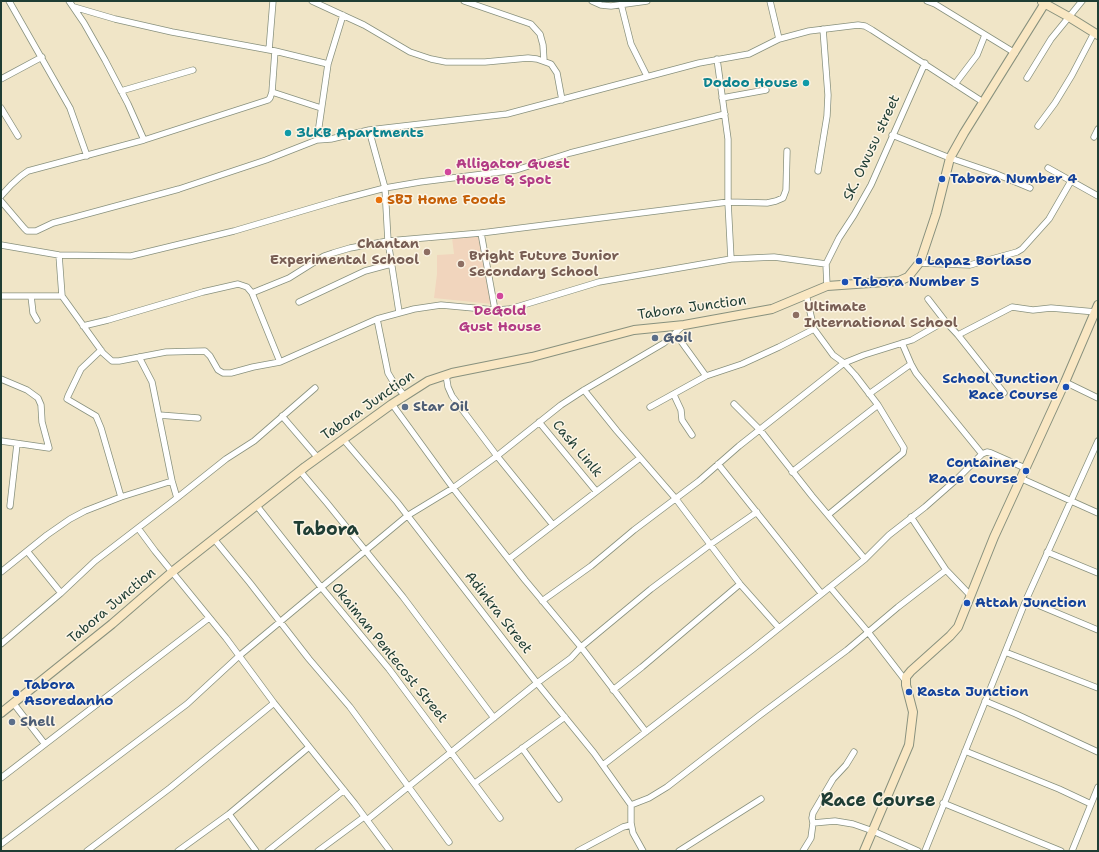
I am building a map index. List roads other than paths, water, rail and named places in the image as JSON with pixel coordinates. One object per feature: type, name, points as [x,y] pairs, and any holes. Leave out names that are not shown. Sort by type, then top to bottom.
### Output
[{"type":"street","points":[[9,1],[42,56],[70,108],[87,156]]},
{"type":"street","points":[[69,1],[105,60],[144,140]]},
{"type":"street","points":[[269,50],[273,1]]},
{"type":"street","points":[[312,1],[343,15],[410,52],[431,59],[446,62],[485,62],[528,58],[544,61],[551,64],[557,73],[562,100]]},
{"type":"street","points":[[464,1],[531,24],[540,34],[543,45],[544,61]]},
{"type":"street","points":[[592,1],[601,5],[611,6],[647,1]]},
{"type":"street","points":[[770,1],[779,39]]},
{"type":"street","points":[[927,1],[938,6],[1015,53]]},
{"type":"street","points":[[1028,78],[1051,39],[1082,1]]},
{"type":"street","points":[[1038,126],[1069,81],[1096,34],[1043,2],[1015,53],[983,102],[950,158],[936,214],[919,264],[970,266],[1018,252],[1049,219],[1071,181]]},
{"type":"street","points":[[622,4],[631,44],[647,76]]},
{"type":"street","points":[[74,7],[115,19],[172,32],[269,50],[328,64]]},
{"type":"street","points":[[317,140],[328,64],[343,15]]},
{"type":"street","points":[[1,201],[27,231],[36,231],[53,223],[179,189],[266,160],[317,140],[369,130],[507,114],[647,76],[717,59],[749,54],[779,39],[809,31],[858,25],[865,26],[983,102]]},
{"type":"street","points":[[818,171],[827,116],[828,95],[823,29]]},
{"type":"street","points":[[955,84],[977,55],[985,35]]},
{"type":"street","points":[[1,196],[25,173],[144,140],[268,100],[272,92],[275,52]]},
{"type":"street","points":[[1,79],[42,56]]},
{"type":"street","points":[[717,59],[729,152],[728,202],[731,259]]},
{"type":"street","name":"SK. Owusu street","points":[[827,286],[826,264],[839,238],[871,185],[924,63]]},
{"type":"street","points":[[121,91],[194,70]]},
{"type":"street","points":[[722,98],[766,90]]},
{"type":"street","points":[[272,92],[321,108]]},
{"type":"street","points":[[1,108],[18,136]]},
{"type":"street","points":[[1,245],[59,255],[131,256],[234,231],[385,188],[516,170],[570,153],[725,114]]},
{"type":"street","points":[[1094,137],[1098,129]]},
{"type":"street","points":[[369,130],[385,188],[388,241],[399,312]]},
{"type":"street","points":[[892,135],[1030,188]]},
{"type":"street","points":[[252,293],[289,278],[324,256],[350,248],[388,241],[481,233],[728,202],[767,203],[776,201],[783,198],[786,190],[787,151]]},
{"type":"street","points":[[1048,168],[1098,196]]},
{"type":"street","points":[[481,233],[494,310]]},
{"type":"street","points":[[59,255],[62,296],[101,350],[112,361],[119,362],[166,352],[205,351],[210,356],[218,370],[223,373],[231,373],[280,362],[377,320],[414,308],[440,305],[494,310],[510,309],[599,282],[731,259],[774,256],[826,264]]},
{"type":"street","points":[[299,302],[365,271],[391,264]]},
{"type":"street","name":"Tabora Junction","points":[[1,713],[115,622],[172,572],[300,471],[392,404],[428,381],[446,375],[532,357],[634,330],[684,326],[772,309],[827,286],[899,281],[908,277],[919,264]]},
{"type":"street","points":[[83,326],[233,284],[243,285],[252,293],[280,362]]},
{"type":"street","points":[[806,294],[814,330],[833,355],[844,363],[855,375],[878,405],[904,446],[904,451],[828,515]]},
{"type":"street","points":[[1,296],[62,296]]},
{"type":"street","points":[[31,296],[32,310],[37,320]]},
{"type":"street","points":[[928,299],[1004,393]]},
{"type":"street","points":[[905,680],[911,670],[950,636],[958,627],[970,595],[1020,478],[1065,382],[1097,308],[1051,308],[1033,310],[1012,307],[958,335]]},
{"type":"street","points":[[377,320],[388,373],[404,396]]},
{"type":"street","points":[[542,601],[591,566],[844,363],[912,340],[945,321]]},
{"type":"street","points":[[1,844],[187,704],[239,656],[407,516],[453,488],[497,456],[539,422],[584,390],[664,343],[684,326]]},
{"type":"street","points":[[650,407],[706,376],[742,364],[814,330]]},
{"type":"street","points":[[676,333],[706,376]]},
{"type":"street","points":[[902,343],[910,364],[916,373],[982,454]]},
{"type":"street","points":[[101,350],[81,369],[67,399],[96,416],[102,428],[121,497]]},
{"type":"street","points":[[139,357],[152,382],[172,482],[177,498]]},
{"type":"street","points":[[869,394],[910,364]]},
{"type":"street","points":[[446,375],[448,387],[452,396],[552,525]]},
{"type":"street","points":[[1,379],[27,390],[38,398],[42,405],[42,422],[49,448],[1,441]]},
{"type":"street","points":[[1065,382],[1098,398]]},
{"type":"street","points":[[1,644],[95,561],[226,459],[254,441],[315,388]]},
{"type":"street","points":[[584,390],[676,499],[740,584],[779,628]]},
{"type":"street","points":[[674,395],[681,410],[682,420],[692,435]]},
{"type":"street","points":[[392,404],[453,488],[542,601],[581,647],[646,732]]},
{"type":"street","points":[[734,404],[760,430],[792,472],[865,559]]},
{"type":"street","points":[[792,472],[878,405]]},
{"type":"street","points":[[159,415],[198,418]]},
{"type":"street","points":[[282,416],[318,458]]},
{"type":"street","name":"Cash Linlk","points":[[539,422],[596,491]]},
{"type":"street","name":"Adinkra Street","points":[[343,439],[407,516],[537,683],[604,765],[631,805]]},
{"type":"street","points":[[924,851],[1026,600],[1070,500],[1095,453],[1098,441]]},
{"type":"street","points":[[10,506],[17,444]]},
{"type":"street","points":[[604,765],[865,559],[889,535],[958,478],[982,454],[991,453],[1025,468]]},
{"type":"street","points":[[509,559],[640,458]]},
{"type":"street","points":[[718,464],[821,593]]},
{"type":"street","points":[[300,471],[416,614],[494,718]]},
{"type":"street","points":[[1020,478],[1098,512]]},
{"type":"street","points":[[1,572],[47,535],[70,519],[92,508],[121,497],[172,482]]},
{"type":"street","name":"Okaiman Pentecost Street","points":[[257,506],[321,587],[389,669],[500,818]]},
{"type":"street","points":[[318,851],[366,819],[410,786],[537,683],[571,658],[581,647],[639,599],[711,544],[757,512]]},
{"type":"street","points":[[911,517],[946,570],[970,595]]},
{"type":"street","points":[[138,528],[239,656],[274,703],[344,790],[387,850]]},
{"type":"street","points":[[214,539],[309,659],[350,707],[450,842]]},
{"type":"street","points":[[27,551],[60,593]]},
{"type":"street","points":[[1047,552],[1098,572]]},
{"type":"street","points":[[643,851],[633,833],[630,814],[631,805],[649,798],[667,787],[847,650],[946,570]]},
{"type":"street","points":[[613,690],[740,584]]},
{"type":"street","points":[[830,587],[868,632],[905,680],[913,712],[909,745],[864,851]]},
{"type":"street","points":[[1026,600],[1098,630]]},
{"type":"street","points":[[1,778],[209,618]]},
{"type":"street","points":[[1005,652],[1098,688]]},
{"type":"street","points":[[985,701],[1098,752]]},
{"type":"street","points":[[87,851],[170,788],[274,703]]},
{"type":"street","points":[[14,704],[44,744]]},
{"type":"street","points":[[475,783],[565,717]]},
{"type":"street","points":[[178,851],[229,814],[309,746]]},
{"type":"street","points":[[522,748],[559,799]]},
{"type":"street","points":[[965,751],[1059,789],[1091,804]]},
{"type":"street","points":[[803,851],[811,838],[813,813],[833,779],[846,765],[854,752]]},
{"type":"street","points":[[1072,851],[1098,787]]},
{"type":"street","points":[[268,851],[344,790]]},
{"type":"street","points":[[679,851],[761,799]]},
{"type":"street","points":[[944,803],[1061,851]]},
{"type":"street","points":[[229,814],[256,851]]},
{"type":"street","points":[[813,823],[845,822],[873,831],[918,851]]},
{"type":"street","points":[[578,851],[631,824]]},
{"type":"place","name":"Dodoo House","points":[[806,83]]},
{"type":"place","name":"3LKB Apartments","points":[[288,133]]},
{"type":"place","name":"Alligator Guest House & Spot","points":[[448,172]]},
{"type":"place","name":"Tabora Number 4","points":[[942,179]]},
{"type":"place","name":"SBJ Home Foods","points":[[379,200]]},
{"type":"place","name":"Chantan Experimental School","points":[[427,252]]},
{"type":"place","name":"Lapaz Borlaso","points":[[919,261]]},
{"type":"place","name":"Bright Future Junior Secondary School","points":[[461,264]]},
{"type":"place","name":"Tabora Number 5","points":[[845,282]]},
{"type":"place","name":"DeGold Gust House","points":[[500,296]]},
{"type":"place","name":"Ultimate International School","points":[[796,315]]},
{"type":"place","name":"Goil","points":[[655,338]]},
{"type":"place","name":"School Junction Race Course","points":[[1066,387]]},
{"type":"place","name":"Star Oil","points":[[405,407]]},
{"type":"place","name":"Container Race Course","points":[[1026,471]]},
{"type":"place","name":"Attah Junction","points":[[967,603]]},
{"type":"place","name":"Rasta Junction","points":[[909,692]]},
{"type":"place","name":"Tabora Asoredanho","points":[[16,693]]},
{"type":"place","name":"Shell","points":[[12,722]]},
{"type":"district","name":"Tabora","points":[[326,530]]},
{"type":"district","name":"Race Course","points":[[878,801]]}]
